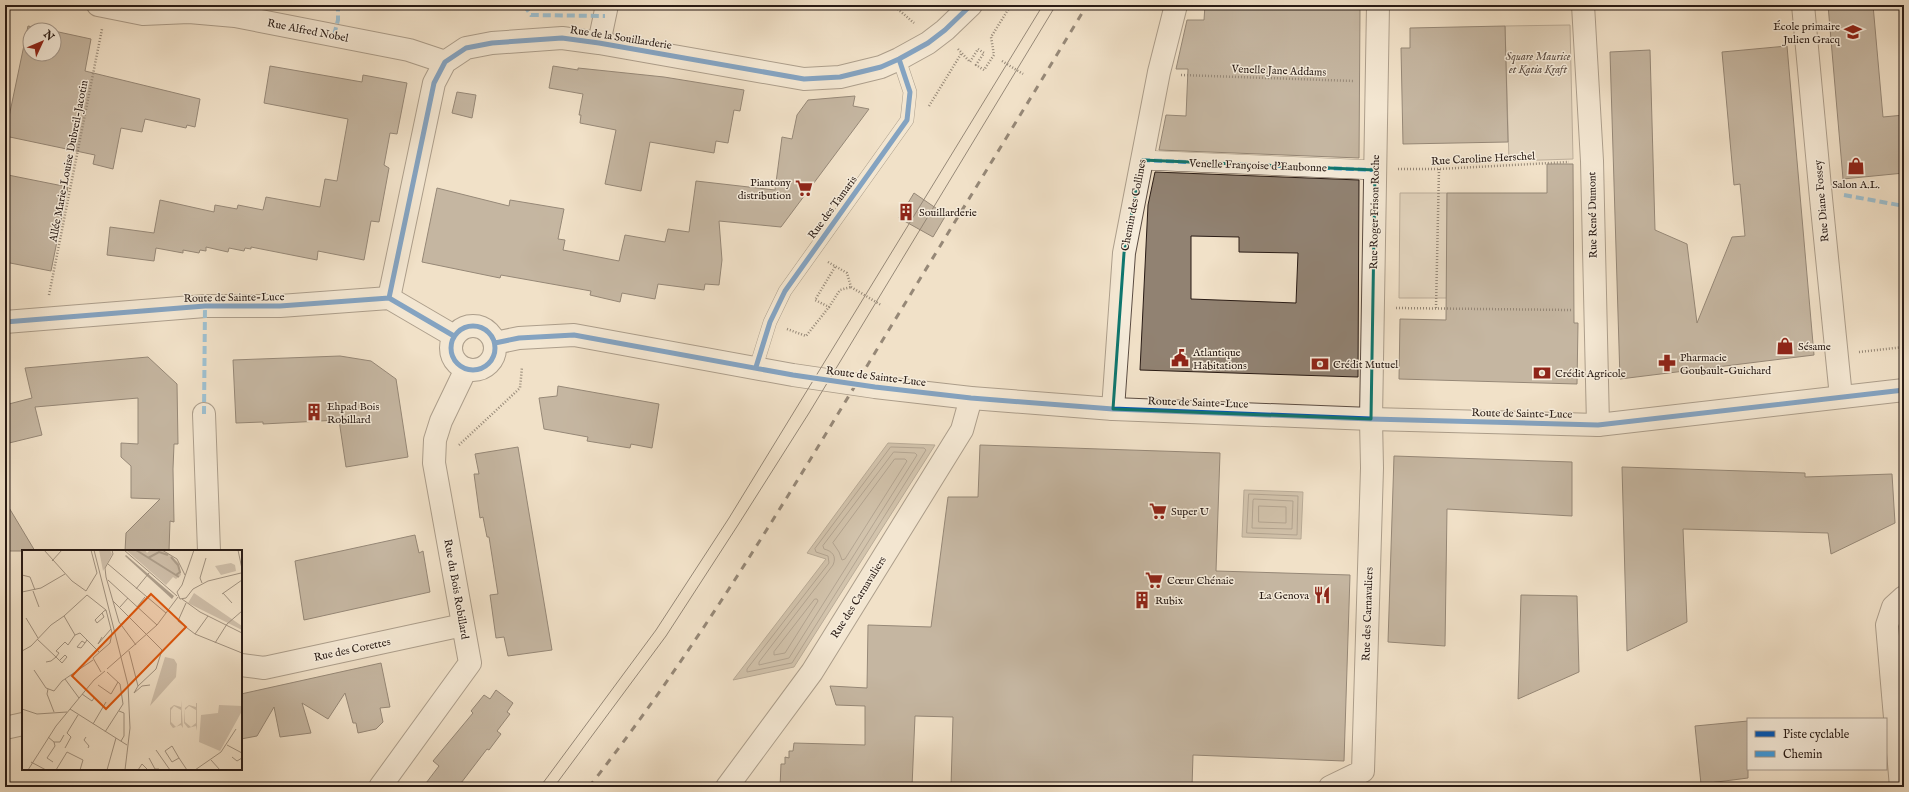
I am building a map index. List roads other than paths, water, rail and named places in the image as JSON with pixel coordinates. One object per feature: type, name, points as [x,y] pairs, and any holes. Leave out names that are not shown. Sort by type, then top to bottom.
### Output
[{"type":"street","points":[[599,43],[608,5]]},
{"type":"street","name":"Rue de la Souillarderie","points":[[389,298],[434,83],[445,62],[466,48],[492,43],[562,38],[599,43],[804,79],[840,78],[881,67],[899,60],[928,43],[945,30],[971,5]]},
{"type":"street","name":"Chemin des Collines","points":[[1113,409],[1124,253],[1159,72],[1176,5]]},
{"type":"street","name":"Rue Roger Frison Roche","points":[[1371,419],[1378,5]]},
{"type":"street","name":"Rue René Dumont","points":[[1584,5],[1592,161],[1594,310],[1598,425]]},
{"type":"street","name":"Rue Diane Fossey","points":[[1804,5],[1821,198],[1842,397]]},
{"type":"street","name":"Rue Alfred Nobel","points":[[102,6],[142,14],[194,13],[235,16],[410,50],[445,62]]},
{"type":"street","name":"Venelle Françoise d'Eaubonne","points":[[1142,160],[1375,170]]},
{"type":"street","points":[[389,298],[454,336]]},
{"type":"street","name":"Route de Sainte-Luce","points":[[5,322],[205,306],[280,306],[389,298]]},
{"type":"street","points":[[474,325],[481,326],[488,330],[493,336],[495,343],[494,357],[491,362],[479,370],[466,369],[455,361],[452,355],[451,349],[454,336],[466,327],[474,325]]},
{"type":"street","name":"Route de Sainte-Luce","points":[[495,343],[518,338],[574,335],[829,381],[971,398],[1113,409],[1371,419],[1598,425],[1904,390]]},
{"type":"street","name":"Rue du Bois Robillard","points":[[380,787],[470,663],[434,463],[435,440],[466,369]]},
{"type":"street","name":"Rue des Carnavaliers","points":[[727,787],[820,658],[962,430],[971,398]]},
{"type":"street","points":[[204,414],[209,550]]},
{"type":"street","name":"Rue des Carnavaliers","points":[[1330,787],[1363,771],[1372,468],[1371,419]]},
{"type":"street","points":[[1901,787],[1887,625],[1893,607],[1904,597]]},
{"type":"street","name":"Rue des Corettes","points":[[242,665],[264,668],[463,625]]},
{"type":"street","points":[[5,728],[22,724]]},
{"type":"lane","name":"Rue des Tamaris","points":[[756,367],[770,322],[785,291],[907,120],[910,92],[899,60]]},
{"type":"water","points":[[888,443],[935,445],[794,667],[733,680],[826,559],[807,553]]},
{"type":"water","points":[[1244,490],[1303,492],[1301,539],[1242,537]]},
{"type":"tram line","points":[[540,787],[656,630],[729,518],[1043,5]]},
{"type":"tram line","points":[[554,787],[666,636],[738,525],[809,413],[1056,5]]},
{"type":"railway","points":[[589,787],[666,682],[739,574],[1087,5]]},
{"type":"place","name":"École primaire Julien Gracq","points":[[1853,32]]},
{"type":"place","name":"Salon A.L.","points":[[1856,166]]},
{"type":"place","name":"Piantony distribution","points":[[804,188]]},
{"type":"place","name":"Souillarderie","points":[[906,212]]},
{"type":"place","name":"Sésame","points":[[1785,346]]},
{"type":"place","name":"Atlantique Habitations","points":[[1180,358]]},
{"type":"place","name":"Pharmacie Goubault-Guichard","points":[[1667,363]]},
{"type":"place","name":"Crédit Mutuel","points":[[1320,364]]},
{"type":"place","name":"Crédit Agricole","points":[[1542,373]]},
{"type":"place","name":"Ehpad Bois Robillard","points":[[314,412]]},
{"type":"place","name":"Super U","points":[[1158,511]]},
{"type":"place","name":"Cœur Chénaie","points":[[1154,580]]},
{"type":"place","name":"La Genova","points":[[1322,595]]},
{"type":"place","name":"Rubix","points":[[1142,600]]},
{"type":"park label","name":"Square Maurice et Katia Kraft","points":[[1538,62]]}]
